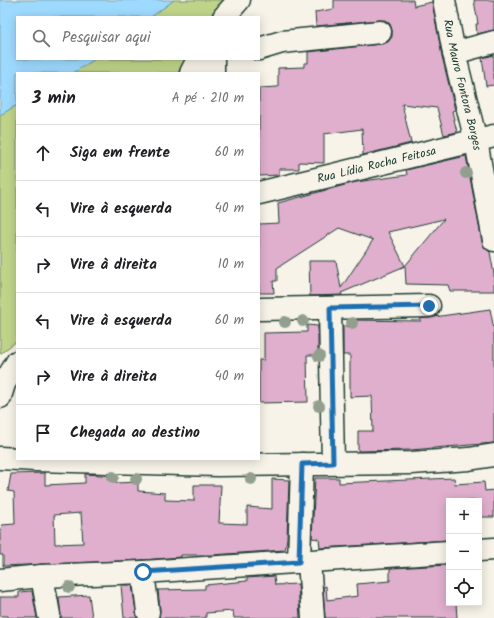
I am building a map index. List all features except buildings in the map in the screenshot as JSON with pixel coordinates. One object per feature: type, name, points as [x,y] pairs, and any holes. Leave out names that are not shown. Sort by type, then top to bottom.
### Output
[{"type":"street","points":[[225,16],[239,0]]},
{"type":"street","name":"Rua Mauro Fontora Borges","points":[[444,0],[454,53],[485,139],[494,240]]},
{"type":"street","points":[[260,49],[282,42],[380,32]]},
{"type":"street","points":[[454,53],[494,42]]},
{"type":"street","points":[[193,72],[212,63]]},
{"type":"street","name":"Rua Lídia Rocha Feitosa","points":[[260,193],[485,139]]},
{"type":"street","points":[[260,309],[429,306]]},
{"type":"street","points":[[330,308],[333,463]]},
{"type":"street","points":[[0,398],[4,384],[16,364]]},
{"type":"street","points":[[36,460],[302,464],[411,463],[469,459],[494,455]]},
{"type":"street","points":[[0,458],[16,459]]},
{"type":"street","points":[[302,464],[304,561],[313,618]]},
{"type":"street","points":[[482,550],[494,549]]},
{"type":"street","points":[[0,580],[42,576],[143,572],[446,552]]},
{"type":"street","points":[[143,572],[148,612]]},
{"type":"street","points":[[42,576],[49,615]]},
{"type":"green space","points":[[174,0],[230,0],[217,16],[152,16]]},
{"type":"green space","points":[[93,60],[191,60],[188,72],[75,72]]},
{"type":"green space","points":[[16,106],[16,342],[0,354],[0,115]]},
{"type":"water","points":[[0,0],[174,0],[152,16],[16,16],[16,60],[93,60],[75,72],[16,72],[16,106],[0,115]]},
{"type":"route","points":[[143,572],[299,562],[302,464],[333,463],[330,308],[429,306]]}]
